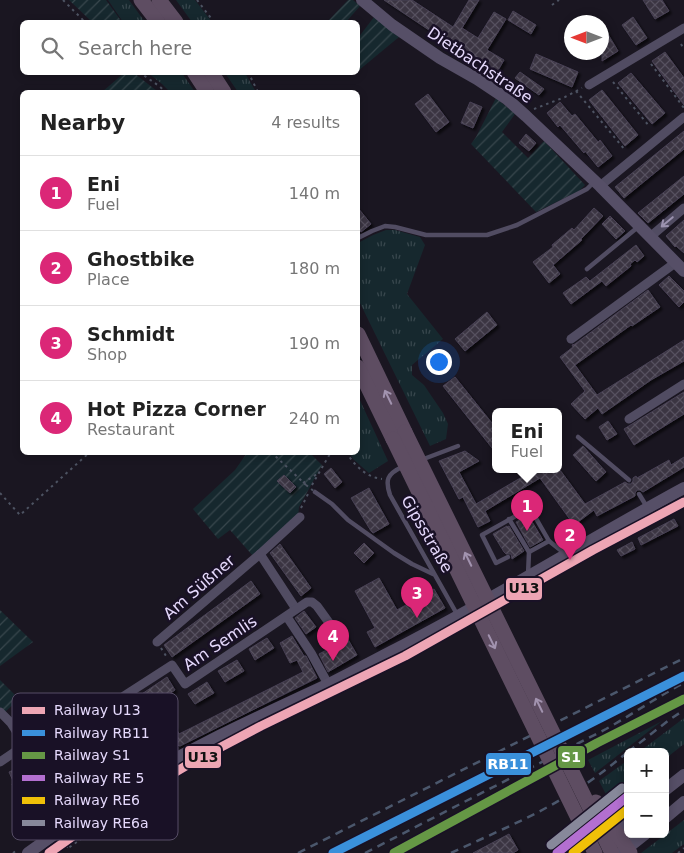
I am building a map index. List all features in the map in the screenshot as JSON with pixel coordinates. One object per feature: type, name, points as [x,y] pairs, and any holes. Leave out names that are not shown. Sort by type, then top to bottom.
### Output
[{"type":"highway","points":[[141,0],[156,20]]},
{"type":"highway","points":[[159,0],[174,20]]},
{"type":"highway","points":[[196,75],[206,90]]},
{"type":"highway","points":[[213,75],[223,90]]},
{"type":"highway","points":[[360,339],[399,435],[595,853]]},
{"type":"highway","points":[[360,370],[399,435],[561,749],[612,853]]},
{"type":"highway","points":[[561,749],[626,851]]},
{"type":"highway","points":[[559,779],[583,853]]},
{"type":"main road","name":"Dietbachstraße","points":[[362,0],[392,25],[440,58],[477,79],[506,99],[597,184],[680,267]]},
{"type":"main road","points":[[178,760],[210,740],[328,684],[459,617],[684,488]]},
{"type":"main road","points":[[669,787],[684,775]]},
{"type":"main road","points":[[669,815],[684,802]]},
{"type":"main road","points":[[588,853],[624,824]]},
{"type":"main road","points":[[626,851],[641,838]]},
{"type":"main road","points":[[28,853],[47,840]]},
{"type":"street","points":[[589,85],[684,28]]},
{"type":"street","points":[[597,184],[684,117]]},
{"type":"street","points":[[650,237],[684,208]]},
{"type":"street","points":[[571,339],[680,267]]},
{"type":"street","points":[[629,419],[684,384]]},
{"type":"street","name":"Am Süßner","points":[[157,642],[260,554],[300,517]]},
{"type":"street","name":"Am Süßner","points":[[260,554],[296,609]]},
{"type":"street","points":[[328,684],[311,653],[287,617],[307,602],[312,602],[335,631]]},
{"type":"street","name":"Am Semlis","points":[[128,693],[172,665],[185,684],[287,617]]},
{"type":"street","points":[[0,712],[12,725]]},
{"type":"street","points":[[0,762],[12,754]]},
{"type":"lane","points":[[360,237],[385,226],[426,235],[487,235],[517,225],[597,184]]},
{"type":"lane","points":[[588,269],[639,226]]},
{"type":"lane","points":[[578,437],[629,480]]},
{"type":"lane","points":[[417,461],[458,446]]},
{"type":"lane","name":"Gipsstraße","points":[[409,464],[393,472],[387,480],[387,486],[390,495],[459,617]]},
{"type":"lane","points":[[315,492],[332,504],[348,520],[388,548],[412,564],[435,574]]},
{"type":"lane","points":[[639,494],[647,508]]},
{"type":"lane","points":[[508,557],[496,564],[482,535],[530,508],[549,541],[566,554]]},
{"type":"lane","points":[[509,519],[523,548],[529,552]]},
{"type":"lane","points":[[529,552],[549,541]]},
{"type":"lane","points":[[528,576],[529,552]]},
{"type":"path","points":[[63,0],[84,20]]},
{"type":"path","points":[[197,0],[212,20]]},
{"type":"path","points":[[552,5],[559,0]]},
{"type":"path","points":[[681,44],[684,49]]},
{"type":"path","points":[[651,64],[684,108]]},
{"type":"path","points":[[607,74],[649,126]]},
{"type":"path","points":[[143,75],[164,90]]},
{"type":"path","points":[[250,75],[257,90]]},
{"type":"path","points":[[526,116],[536,108],[575,92],[625,150]]},
{"type":"path","points":[[0,493],[20,515],[87,455]]},
{"type":"path","points":[[274,455],[315,492]]},
{"type":"path","points":[[300,517],[301,507],[329,455]]},
{"type":"path","points":[[348,455],[365,473],[376,479],[387,480]]},
{"type":"path","points":[[303,482],[319,473]]},
{"type":"path","points":[[157,642],[172,665]]},
{"type":"path","points":[[678,853],[684,848]]},
{"type":"green space","points":[[69,0],[106,0],[121,20],[90,20]]},
{"type":"green space","points":[[108,0],[129,0],[144,20],[122,20]]},
{"type":"green space","points":[[176,0],[195,0],[210,20],[191,20]]},
{"type":"green space","points":[[348,0],[353,0],[360,6],[348,20],[329,20]]},
{"type":"green space","points":[[374,17],[399,37],[360,69],[360,35]]},
{"type":"green space","points":[[122,75],[137,75],[156,90],[104,90]]},
{"type":"green space","points":[[151,75],[183,75],[194,90],[168,90]]},
{"type":"green space","points":[[226,75],[246,75],[255,90],[237,90]]},
{"type":"green space","points":[[496,98],[515,114],[502,132],[528,158],[544,141],[585,185],[579,191],[536,212],[471,144]]},
{"type":"green space","points":[[386,230],[395,230],[420,237],[425,245],[407,294],[443,339],[412,365],[412,375],[424,385],[443,413],[448,424],[446,439],[430,446],[360,303],[360,242]]},
{"type":"green space","points":[[360,400],[388,461],[369,473],[350,455],[360,455]]},
{"type":"green space","points":[[246,455],[312,455],[322,465],[299,507],[298,517],[253,556],[230,530],[218,539],[193,509],[235,470]]},
{"type":"green space","points":[[0,610],[33,642],[0,666]]},
{"type":"green space","points":[[0,680],[13,693],[12,706],[5,712],[0,708]]},
{"type":"green space","points":[[684,718],[684,744],[669,756],[669,748],[644,748]]},
{"type":"green space","points":[[662,721],[627,748],[624,748],[624,750],[595,773],[588,760]]},
{"type":"green space","points":[[624,763],[624,793],[611,804],[599,781]]},
{"type":"green space","points":[[684,820],[684,844],[672,853],[641,853],[661,838],[669,838],[669,832]]},
{"type":"building","points":[[384,0],[412,0],[453,27],[469,0],[479,0],[462,28],[478,38],[494,12],[506,19],[487,50],[504,60],[497,72],[465,54]]},
{"type":"building","points":[[643,0],[662,0],[669,11],[655,19]]},
{"type":"building","points":[[513,11],[536,25],[531,34],[508,20]]},
{"type":"building","points":[[633,17],[647,38],[636,45],[622,25]]},
{"type":"building","points":[[609,36],[618,51],[609,57]]},
{"type":"building","points":[[665,52],[684,78],[684,105],[652,61]]},
{"type":"building","points":[[536,54],[578,72],[572,87],[530,69]]},
{"type":"building","points":[[520,72],[544,89],[539,95],[515,78]]},
{"type":"building","points":[[631,73],[665,113],[652,124],[618,83]]},
{"type":"building","points":[[602,90],[638,135],[625,146],[589,100]]},
{"type":"building","points":[[428,94],[449,122],[436,132],[415,104]]},
{"type":"building","points":[[470,102],[482,107],[473,128],[461,123]]},
{"type":"building","points":[[560,102],[572,116],[575,114],[598,142],[600,140],[612,156],[598,167],[560,125],[558,127],[547,113]]},
{"type":"building","points":[[684,131],[684,149],[624,198],[615,187]]},
{"type":"building","points":[[526,134],[536,143],[529,151],[519,143]]},
{"type":"building","points":[[684,176],[684,194],[648,223],[638,213]]},
{"type":"building","points":[[594,208],[603,216],[582,240],[553,265],[560,274],[549,283],[533,262],[553,247],[552,245],[572,228],[574,230]]},
{"type":"building","points":[[360,210],[371,224],[360,231]]},
{"type":"building","points":[[610,216],[625,231],[616,239],[602,224]]},
{"type":"building","points":[[684,220],[684,253],[675,247],[666,236]]},
{"type":"building","points":[[636,245],[644,256],[637,262],[635,260],[630,264],[631,266],[606,286],[602,281],[571,304],[563,293],[586,277],[590,281]]},
{"type":"building","points":[[669,276],[684,291],[684,302],[679,307],[659,285]]},
{"type":"building","points":[[648,290],[660,307],[575,365],[597,395],[684,340],[684,361],[651,380],[602,414],[598,408],[585,419],[571,404],[585,391],[560,357],[573,347],[572,345]]},
{"type":"building","points":[[487,312],[497,325],[465,351],[455,339]]},
{"type":"building","points":[[455,377],[492,423],[492,448],[443,386]]},
{"type":"building","points":[[684,392],[684,414],[634,445],[624,429]]},
{"type":"building","points":[[608,421],[617,434],[607,440],[599,427]]},
{"type":"building","points":[[583,446],[606,472],[596,481],[573,455]]},
{"type":"building","points":[[465,451],[479,461],[459,472],[476,504],[529,473],[562,473],[585,504],[625,482],[631,484],[636,476],[637,478],[669,460],[671,465],[684,457],[684,467],[643,492],[637,490],[635,496],[597,516],[594,510],[574,525],[540,478],[485,511],[490,521],[478,527],[463,497],[459,499],[439,461]]},
{"type":"building","points":[[331,468],[342,482],[335,488],[324,474]]},
{"type":"building","points":[[284,475],[296,487],[290,493],[277,481]]},
{"type":"building","points":[[369,488],[389,524],[373,533],[351,498]]},
{"type":"building","points":[[528,515],[543,540],[530,547],[516,522]]},
{"type":"building","points":[[674,519],[678,526],[641,545],[638,538]]},
{"type":"building","points":[[509,526],[524,551],[512,559],[511,554],[504,552],[493,534]]},
{"type":"building","points":[[632,542],[635,549],[621,556],[617,550]]},
{"type":"building","points":[[364,543],[374,553],[364,563],[354,553]]},
{"type":"building","points":[[280,544],[311,588],[301,596],[270,553]]},
{"type":"building","points":[[379,578],[397,610],[434,589],[445,608],[375,647],[367,632],[375,628],[355,591]]},
{"type":"building","points":[[251,581],[260,594],[172,657],[164,645]]},
{"type":"building","points":[[304,611],[316,627],[306,634],[295,618]]},
{"type":"building","points":[[292,636],[304,656],[306,656],[317,678],[180,746],[178,745],[178,732],[179,734],[303,672],[297,660],[290,663],[280,643]]},
{"type":"building","points":[[346,636],[357,655],[328,672],[319,654],[338,644],[336,641]]},
{"type":"building","points":[[267,638],[274,648],[255,660],[249,649]]},
{"type":"building","points":[[237,660],[244,671],[225,682],[218,671]]},
{"type":"building","points":[[167,677],[175,690],[171,693],[143,693]]},
{"type":"building","points":[[207,682],[214,693],[195,704],[188,694]]},
{"type":"building","points":[[509,834],[518,850],[513,853],[473,853]]},
{"type":"railway","points":[[298,853],[684,658]]},
{"type":"railway","points":[[365,853],[606,729],[684,683]]},
{"type":"railway","points":[[633,748],[684,710]]},
{"type":"railway","points":[[451,853],[551,805],[590,781],[624,755]]},
{"type":"rail line","name":"U13","points":[[178,770],[261,726],[405,656],[593,550],[684,502]]},
{"type":"rail line","name":"RB11","points":[[333,853],[684,676]]},
{"type":"rail line","name":"S1","points":[[394,853],[597,743],[684,699]]},
{"type":"rail line","name":"RE6a","points":[[551,845],[622,788]]},
{"type":"rail line","name":"RE6","points":[[573,853],[624,812]]},
{"type":"rail line","name":"U13","points":[[49,853],[67,840]]},
{"type":"transit line","points":[[557,853],[624,799]]},
{"type":"place","name":"Eni","points":[[527,531]]},
{"type":"place","name":"Ghostbike","points":[[570,560]]},
{"type":"place","name":"Schmidt","points":[[417,618]]},
{"type":"place","name":"Hot Pizza Corner","points":[[333,661]]}]
